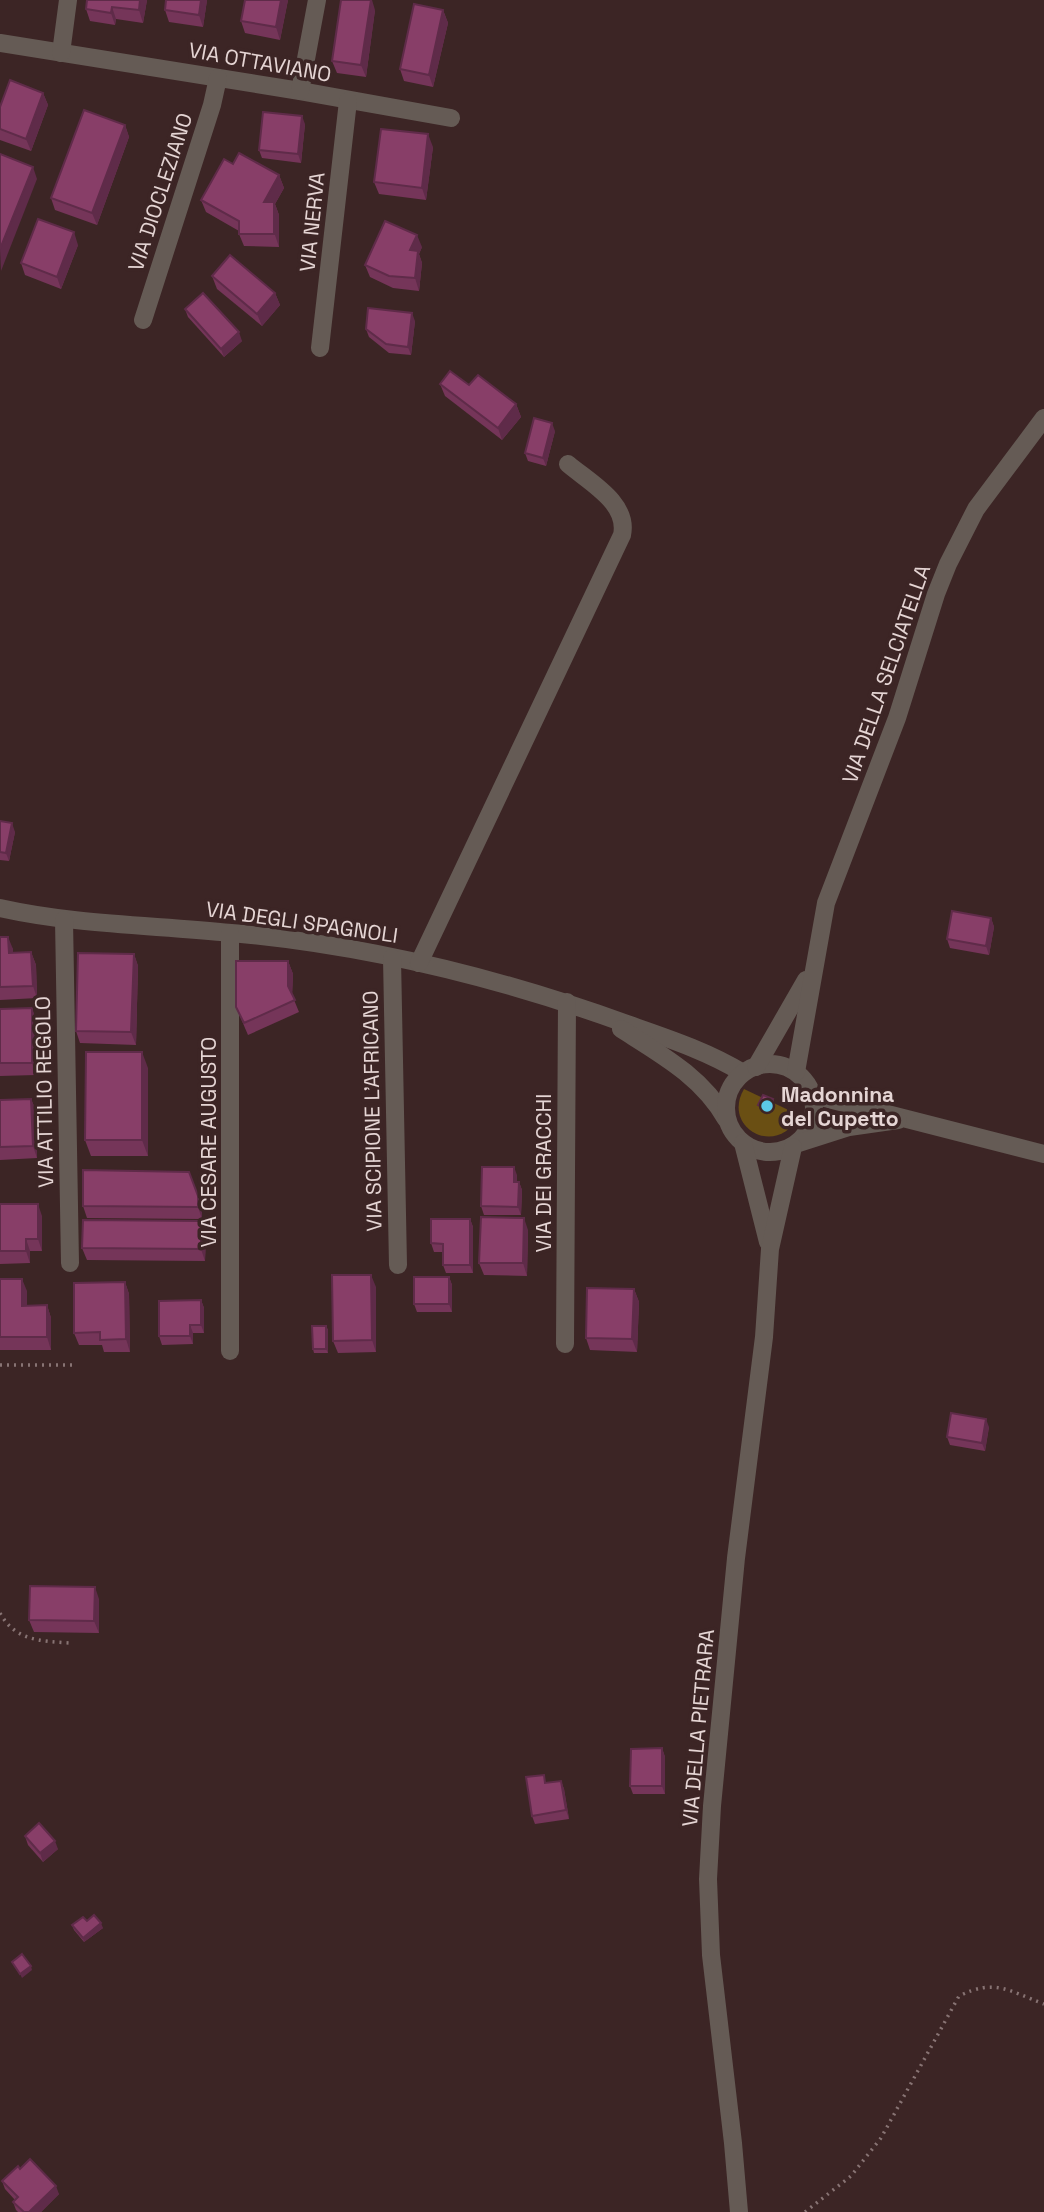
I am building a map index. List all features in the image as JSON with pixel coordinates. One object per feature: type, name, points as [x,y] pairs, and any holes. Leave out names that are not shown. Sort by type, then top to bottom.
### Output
[{"type":"street","points":[[61,53],[68,0]]},
{"type":"street","points":[[300,91],[317,0]]},
{"type":"street","name":"VIA OTTAVIANO","points":[[0,43],[451,118]]},
{"type":"street","name":"VIA DIOCLEZIANO","points":[[143,320],[212,105],[218,78]]},
{"type":"street","name":"VIA NERVA","points":[[320,348],[348,100]]},
{"type":"street","name":"VIA DELLA SELCIATELLA","points":[[796,1072],[820,926],[831,889],[897,718],[932,605],[948,564],[984,498],[1044,418]]},
{"type":"street","points":[[419,963],[622,535],[624,519],[617,506],[568,464]]},
{"type":"street","name":"VIA DEGLI SPAGNOLI","points":[[0,908],[64,920],[319,943],[419,963],[592,1011]]},
{"type":"street","name":"VIA ATTILIO REGOLO","points":[[64,920],[70,1263]]},
{"type":"street","name":"VIA CESARE AUGUSTO","points":[[230,933],[230,1350]]},
{"type":"street","name":"VIA SCIPIONE L'AFRICANO","points":[[392,958],[398,1265]]},
{"type":"street","name":"VIA DELLA SELCIATELLA","points":[[750,1070],[795,1004],[814,964]]},
{"type":"street","name":"VIA DEI GRACCHI","points":[[565,1344],[566,1002]]},
{"type":"street","points":[[592,1011],[750,1070]]},
{"type":"street","points":[[592,1011],[673,1062],[699,1082],[717,1103],[743,1143],[754,1150],[780,1152],[849,1127],[908,1119]]},
{"type":"street","points":[[729,1125],[727,1097],[734,1084],[750,1070],[779,1065],[796,1072],[813,1095],[814,1116],[811,1127],[795,1145]]},
{"type":"street","points":[[813,1095],[1044,1154]]},
{"type":"street","name":"VIA DELLA PIETRARA","points":[[743,1143],[770,1249]]},
{"type":"street","name":"VIA DELLA PIETRARA","points":[[739,2212],[710,1955],[708,1889],[712,1807],[735,1572],[764,1337],[770,1249],[795,1145]]},
{"type":"path","points":[[0,1365],[76,1365]]},
{"type":"path","points":[[0,1613],[10,1629],[25,1638],[70,1643]]},
{"type":"path","points":[[806,2212],[851,2176],[881,2137],[959,1996],[978,1987],[995,1986],[1044,2004]]},
{"type":"shaded area","points":[[744,1089],[799,1115],[790,1128],[778,1135],[755,1133],[746,1126],[740,1116],[739,1103]]},
{"type":"building","points":[[87,0],[140,0],[139,10],[112,7],[111,13],[86,9]]},
{"type":"building","points":[[166,0],[201,0],[199,15],[165,10]]},
{"type":"building","points":[[245,0],[281,0],[276,27],[241,21]]},
{"type":"building","points":[[341,0],[371,0],[361,65],[332,61]]},
{"type":"building","points":[[414,4],[443,10],[429,75],[400,69]]},
{"type":"building","points":[[10,80],[43,93],[26,139],[0,129],[0,107]]},
{"type":"building","points":[[84,110],[125,125],[92,213],[51,198]]},
{"type":"building","points":[[263,112],[302,116],[298,154],[259,150]]},
{"type":"building","points":[[381,129],[428,134],[422,188],[374,182]]},
{"type":"building","points":[[239,153],[279,175],[264,202],[274,202],[274,234],[239,234],[239,221],[201,200],[224,159],[233,164]]},
{"type":"building","points":[[0,154],[33,167],[0,249]]},
{"type":"building","points":[[38,219],[74,232],[57,277],[21,263]]},
{"type":"building","points":[[385,221],[417,235],[410,250],[418,251],[415,278],[389,276],[365,265]]},
{"type":"building","points":[[230,255],[275,293],[257,314],[212,276]]},
{"type":"building","points":[[203,293],[239,332],[221,349],[185,309]]},
{"type":"building","points":[[368,308],[412,313],[408,347],[386,344],[366,329]]},
{"type":"building","points":[[450,371],[469,385],[478,375],[516,404],[498,428],[440,384]]},
{"type":"building","points":[[534,418],[552,423],[543,458],[525,453]]},
{"type":"building","points":[[0,821],[12,823],[6,853],[0,852]]},
{"type":"building","points":[[952,911],[991,918],[986,946],[947,939]]},
{"type":"building","points":[[0,937],[8,937],[9,953],[31,952],[33,986],[0,987]]},
{"type":"building","points":[[78,953],[134,954],[131,1032],[76,1031]]},
{"type":"building","points":[[236,961],[288,961],[288,986],[295,1000],[244,1023],[236,1007]]},
{"type":"building","points":[[32,1008],[32,1063],[0,1063],[0,1009]]},
{"type":"building","points":[[86,1052],[142,1052],[142,1140],[85,1140]]},
{"type":"building","points":[[763,1095],[773,1099],[768,1109],[758,1105]]},
{"type":"building","points":[[31,1099],[33,1146],[0,1147],[0,1100]]},
{"type":"building","points":[[482,1167],[514,1167],[514,1182],[519,1182],[518,1207],[481,1206]]},
{"type":"building","points":[[83,1170],[189,1172],[198,1196],[198,1207],[83,1206]]},
{"type":"building","points":[[0,1204],[38,1204],[38,1239],[26,1239],[26,1251],[0,1251]]},
{"type":"building","points":[[481,1217],[524,1218],[523,1263],[479,1263]]},
{"type":"building","points":[[431,1219],[470,1219],[470,1265],[443,1265],[443,1244],[431,1243]]},
{"type":"building","points":[[83,1220],[201,1221],[201,1249],[82,1248]]},
{"type":"building","points":[[332,1275],[371,1275],[372,1340],[333,1341]]},
{"type":"building","points":[[414,1277],[449,1277],[449,1304],[414,1304]]},
{"type":"building","points":[[0,1279],[22,1279],[22,1306],[47,1305],[47,1337],[0,1337]]},
{"type":"building","points":[[125,1282],[126,1339],[100,1340],[100,1332],[74,1333],[74,1283]]},
{"type":"building","points":[[587,1288],[634,1289],[632,1339],[586,1338]]},
{"type":"building","points":[[201,1300],[201,1325],[190,1325],[190,1336],[159,1336],[159,1301]]},
{"type":"building","points":[[312,1326],[326,1326],[326,1349],[313,1349]]},
{"type":"building","points":[[951,1413],[986,1419],[982,1443],[947,1437]]},
{"type":"building","points":[[30,1586],[95,1587],[94,1621],[29,1620]]},
{"type":"building","points":[[662,1748],[662,1786],[630,1786],[631,1749]]},
{"type":"building","points":[[544,1775],[545,1783],[561,1781],[566,1810],[532,1816],[526,1777]]},
{"type":"building","points":[[39,1823],[55,1841],[40,1853],[25,1836]]},
{"type":"building","points":[[94,1915],[101,1923],[83,1938],[72,1925],[83,1917],[87,1921]]},
{"type":"building","points":[[22,1954],[31,1966],[20,1974],[12,1962]]},
{"type":"building","points":[[30,2159],[56,2186],[29,2212],[24,2212],[13,2202],[18,2197],[2,2181]]},
{"type":"place","name":"Madonnina del Cupetto","points":[[767,1106]]}]
